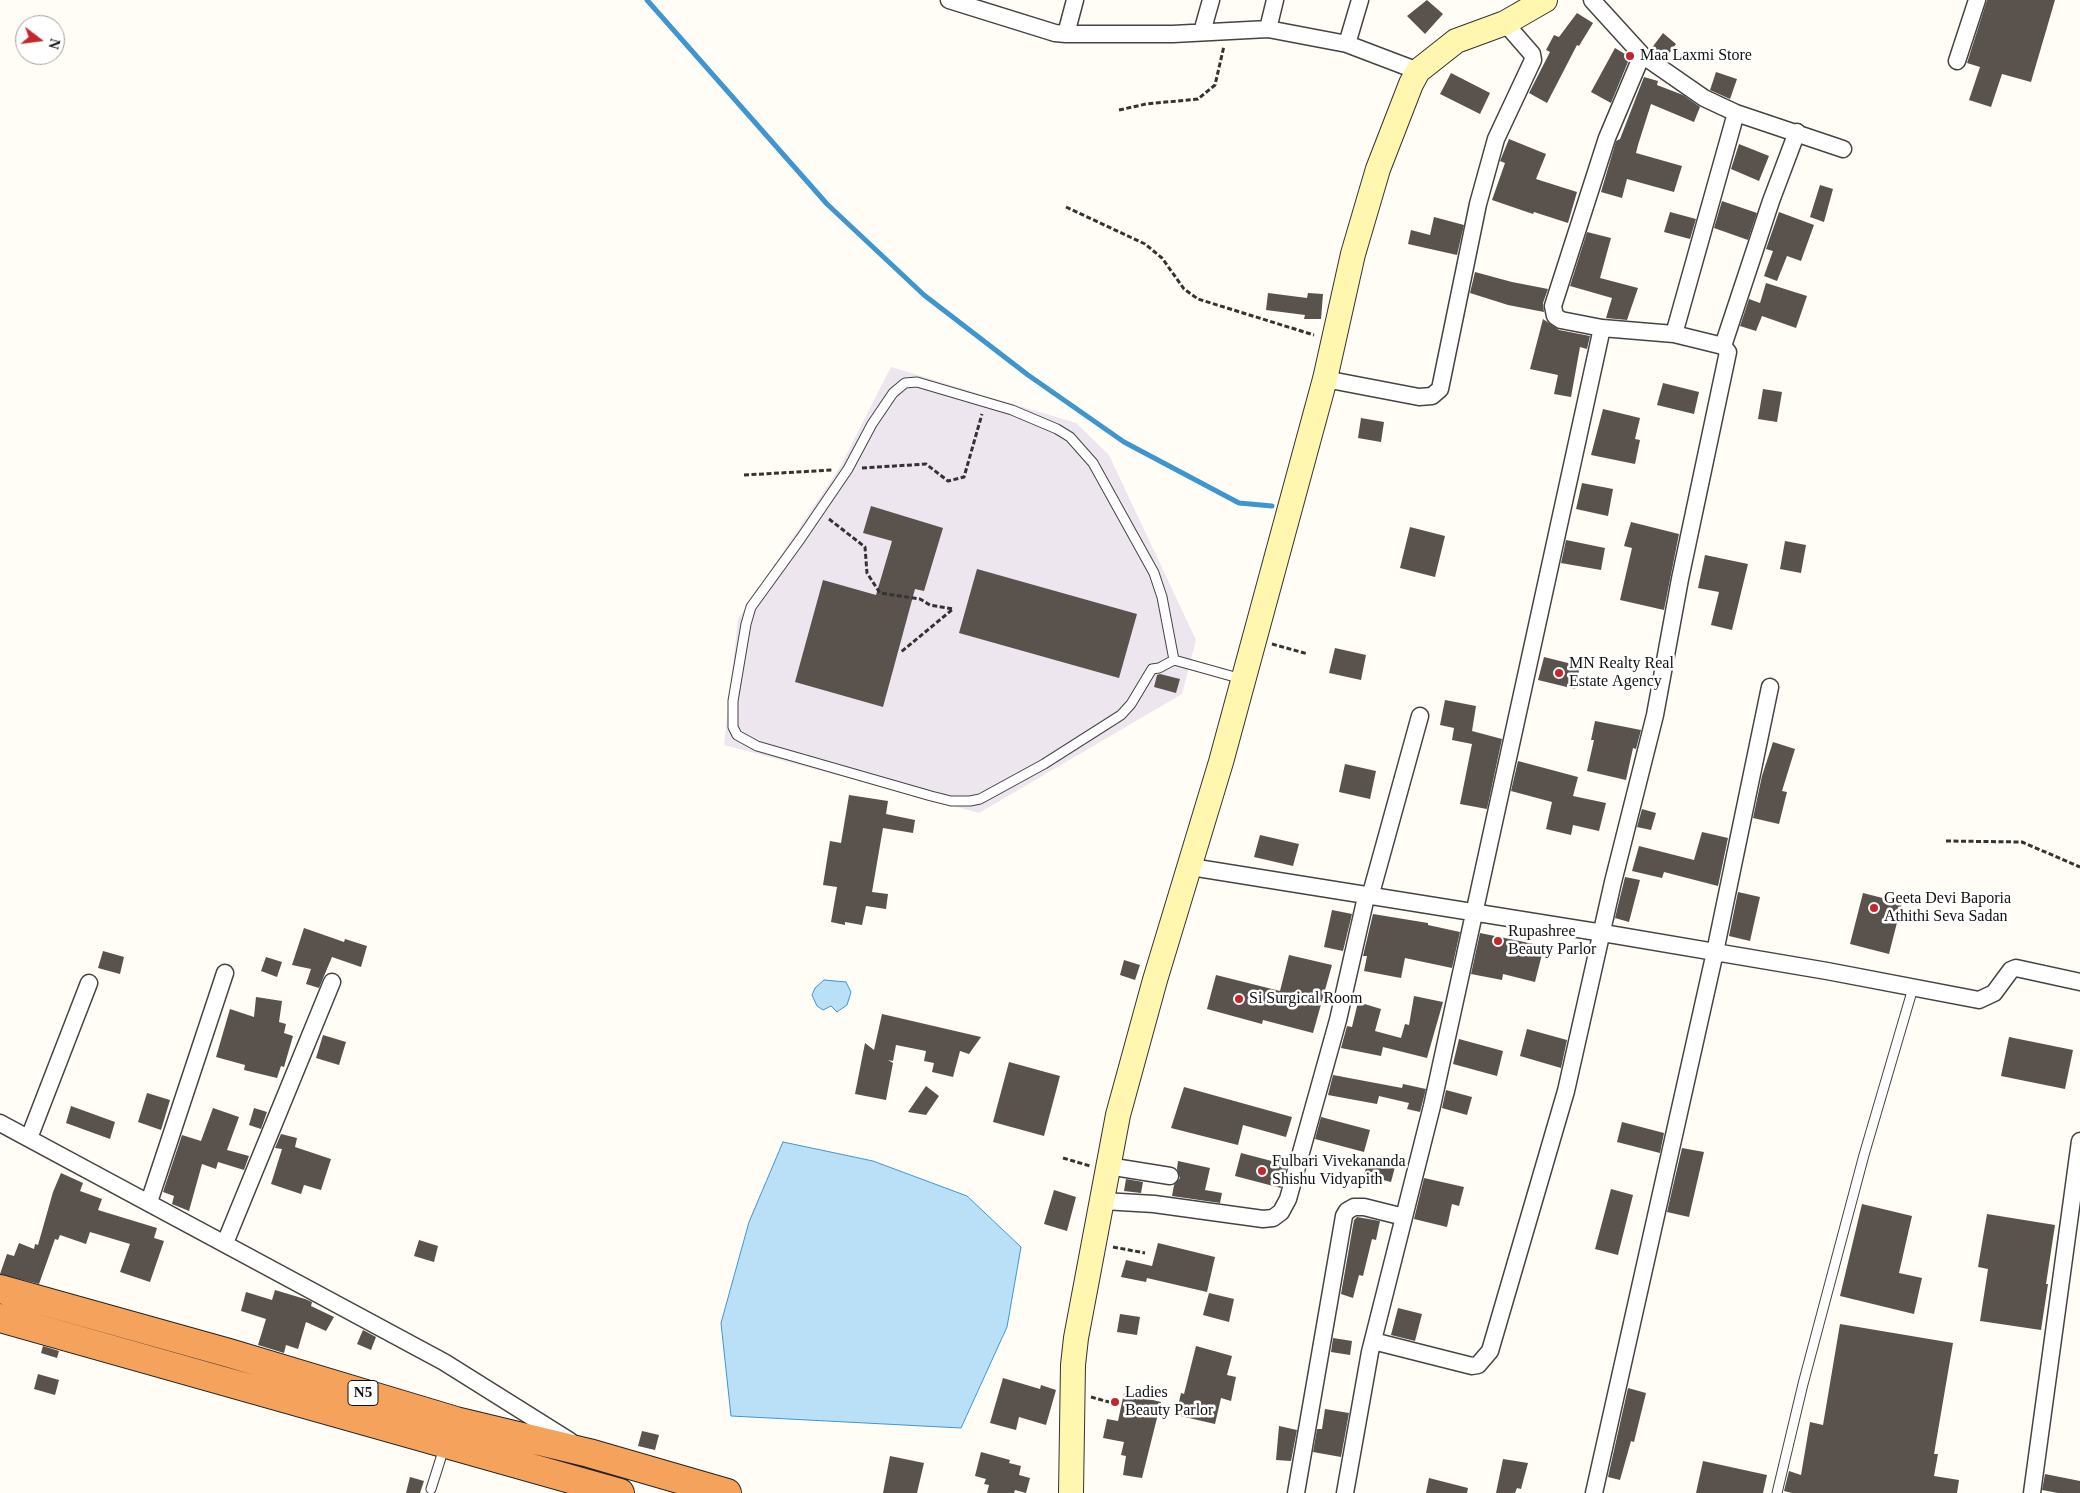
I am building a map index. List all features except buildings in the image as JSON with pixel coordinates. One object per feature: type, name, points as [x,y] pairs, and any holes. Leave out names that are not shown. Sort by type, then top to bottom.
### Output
[{"type":"highway","name":"N5","points":[[0,1289],[229,1353],[456,1421],[589,1453],[727,1493]]},
{"type":"highway","name":"N5","points":[[0,1318],[620,1493]]},
{"type":"main road","points":[[1072,1493],[1073,1365],[1080,1309],[1103,1201],[1118,1114],[1155,980],[1191,867],[1243,680],[1289,505],[1325,379],[1353,254],[1378,169],[1411,84],[1418,71],[1456,41],[1506,23],[1545,0]]},
{"type":"street","points":[[949,0],[976,4],[1066,34],[1268,29],[1347,44],[1418,71]]},
{"type":"street","points":[[1066,34],[1075,0]]},
{"type":"street","points":[[1202,32],[1211,0]]},
{"type":"street","points":[[1268,29],[1275,0]]},
{"type":"street","points":[[1347,44],[1360,0]]},
{"type":"street","points":[[1592,0],[1642,55],[1704,98],[1736,112],[1843,149]]},
{"type":"street","points":[[1957,61],[1977,0]]},
{"type":"street","points":[[1325,379],[1419,397],[1432,396],[1440,389],[1486,176],[1496,139],[1533,60],[1532,54],[1506,23]]},
{"type":"street","points":[[1373,1341],[1472,1366],[1478,1364],[1490,1351],[1566,1091],[1655,715],[1680,579],[1728,356],[1726,348],[1723,346],[1674,334],[1602,328],[1561,320],[1555,316],[1553,306],[1607,138],[1642,55]]},
{"type":"street","points":[[1674,334],[1736,112]]},
{"type":"street","points":[[1723,346],[1771,201],[1797,132]]},
{"type":"street","points":[[1345,1493],[1373,1341],[1432,1106],[1472,913],[1602,328]]},
{"type":"street","points":[[1594,1493],[1648,1240],[1715,952],[1770,687]]},
{"type":"street","points":[[1103,1201],[1154,1204],[1263,1219],[1273,1218],[1281,1212],[1288,1199],[1338,1020],[1368,897],[1420,716]]},
{"type":"street","points":[[1191,867],[1715,952],[1979,1000],[1994,993],[2010,970],[2016,968],[2080,982]]},
{"type":"street","points":[[149,1202],[225,973]]},
{"type":"street","points":[[225,1243],[332,982]]},
{"type":"street","points":[[29,1138],[89,983]]},
{"type":"street","points":[[0,1123],[444,1362],[589,1453]]},
{"type":"street","points":[[2032,1493],[2080,1141]]},
{"type":"street","points":[[1108,1168],[1170,1176]]},
{"type":"street","points":[[1296,1493],[1344,1216],[1346,1211],[1354,1207],[1364,1207],[1404,1217]]},
{"type":"lane","points":[[1174,660],[1162,597],[1154,573],[1093,463],[1078,444],[1057,429],[986,402],[917,382],[906,383],[899,387],[872,424],[848,469],[755,600],[748,614],[732,717],[733,727],[737,735],[745,741],[931,796],[951,801],[970,802],[1044,764],[1121,715],[1132,704],[1152,669],[1159,668],[1174,660],[1243,680]]},
{"type":"lane","points":[[1777,1493],[1803,1384],[1864,1155],[1912,988]]},
{"type":"lane","points":[[431,1489],[446,1445]]},
{"type":"path","points":[[1119,110],[1146,104],[1198,99],[1215,85],[1228,31]]},
{"type":"path","points":[[1066,207],[1145,244],[1162,258],[1184,289],[1198,299],[1334,342]]},
{"type":"path","points":[[964,477],[986,402]]},
{"type":"path","points":[[818,512],[865,547],[867,572],[880,593],[920,599],[930,605],[953,609],[901,652]]},
{"type":"path","points":[[1254,640],[1308,654]]},
{"type":"path","points":[[1946,841],[2022,842],[2080,867]]},
{"type":"path","points":[[1063,1158],[1108,1168]]},
{"type":"path","points":[[1093,1243],[1145,1253]]},
{"type":"shaded area","points":[[891,367],[1076,423],[1109,455],[1196,640],[1182,694],[979,813],[724,745],[738,619],[840,467]]},
{"type":"water","points":[[824,980],[846,982],[851,992],[847,1005],[837,1012],[831,1006],[823,1010],[817,1006],[812,995],[815,988]]},
{"type":"water","points":[[783,1142],[873,1161],[967,1196],[1021,1247],[1007,1327],[961,1428],[731,1416],[721,1323],[749,1222]]},
{"type":"waterway","points":[[647,0],[827,204],[924,295],[1028,375],[1124,442],[1239,503],[1272,506]]},
{"type":"place","name":"Maa Laxmi Store","points":[[1630,56]]},
{"type":"place","name":"MN Realty Real Estate Agency","points":[[1559,673]]},
{"type":"place","name":"Geeta Devi Baporia Athithi Seva Sadan","points":[[1874,908]]},
{"type":"place","name":"Rupashree Beauty Parlor","points":[[1498,941]]},
{"type":"place","name":"Si Surgical Room","points":[[1239,999]]},
{"type":"place","name":"Fulbari Vivekananda Shishu Vidyapith","points":[[1262,1171]]},
{"type":"place","name":"Ladies Beauty Parlor","points":[[1115,1402]]}]
